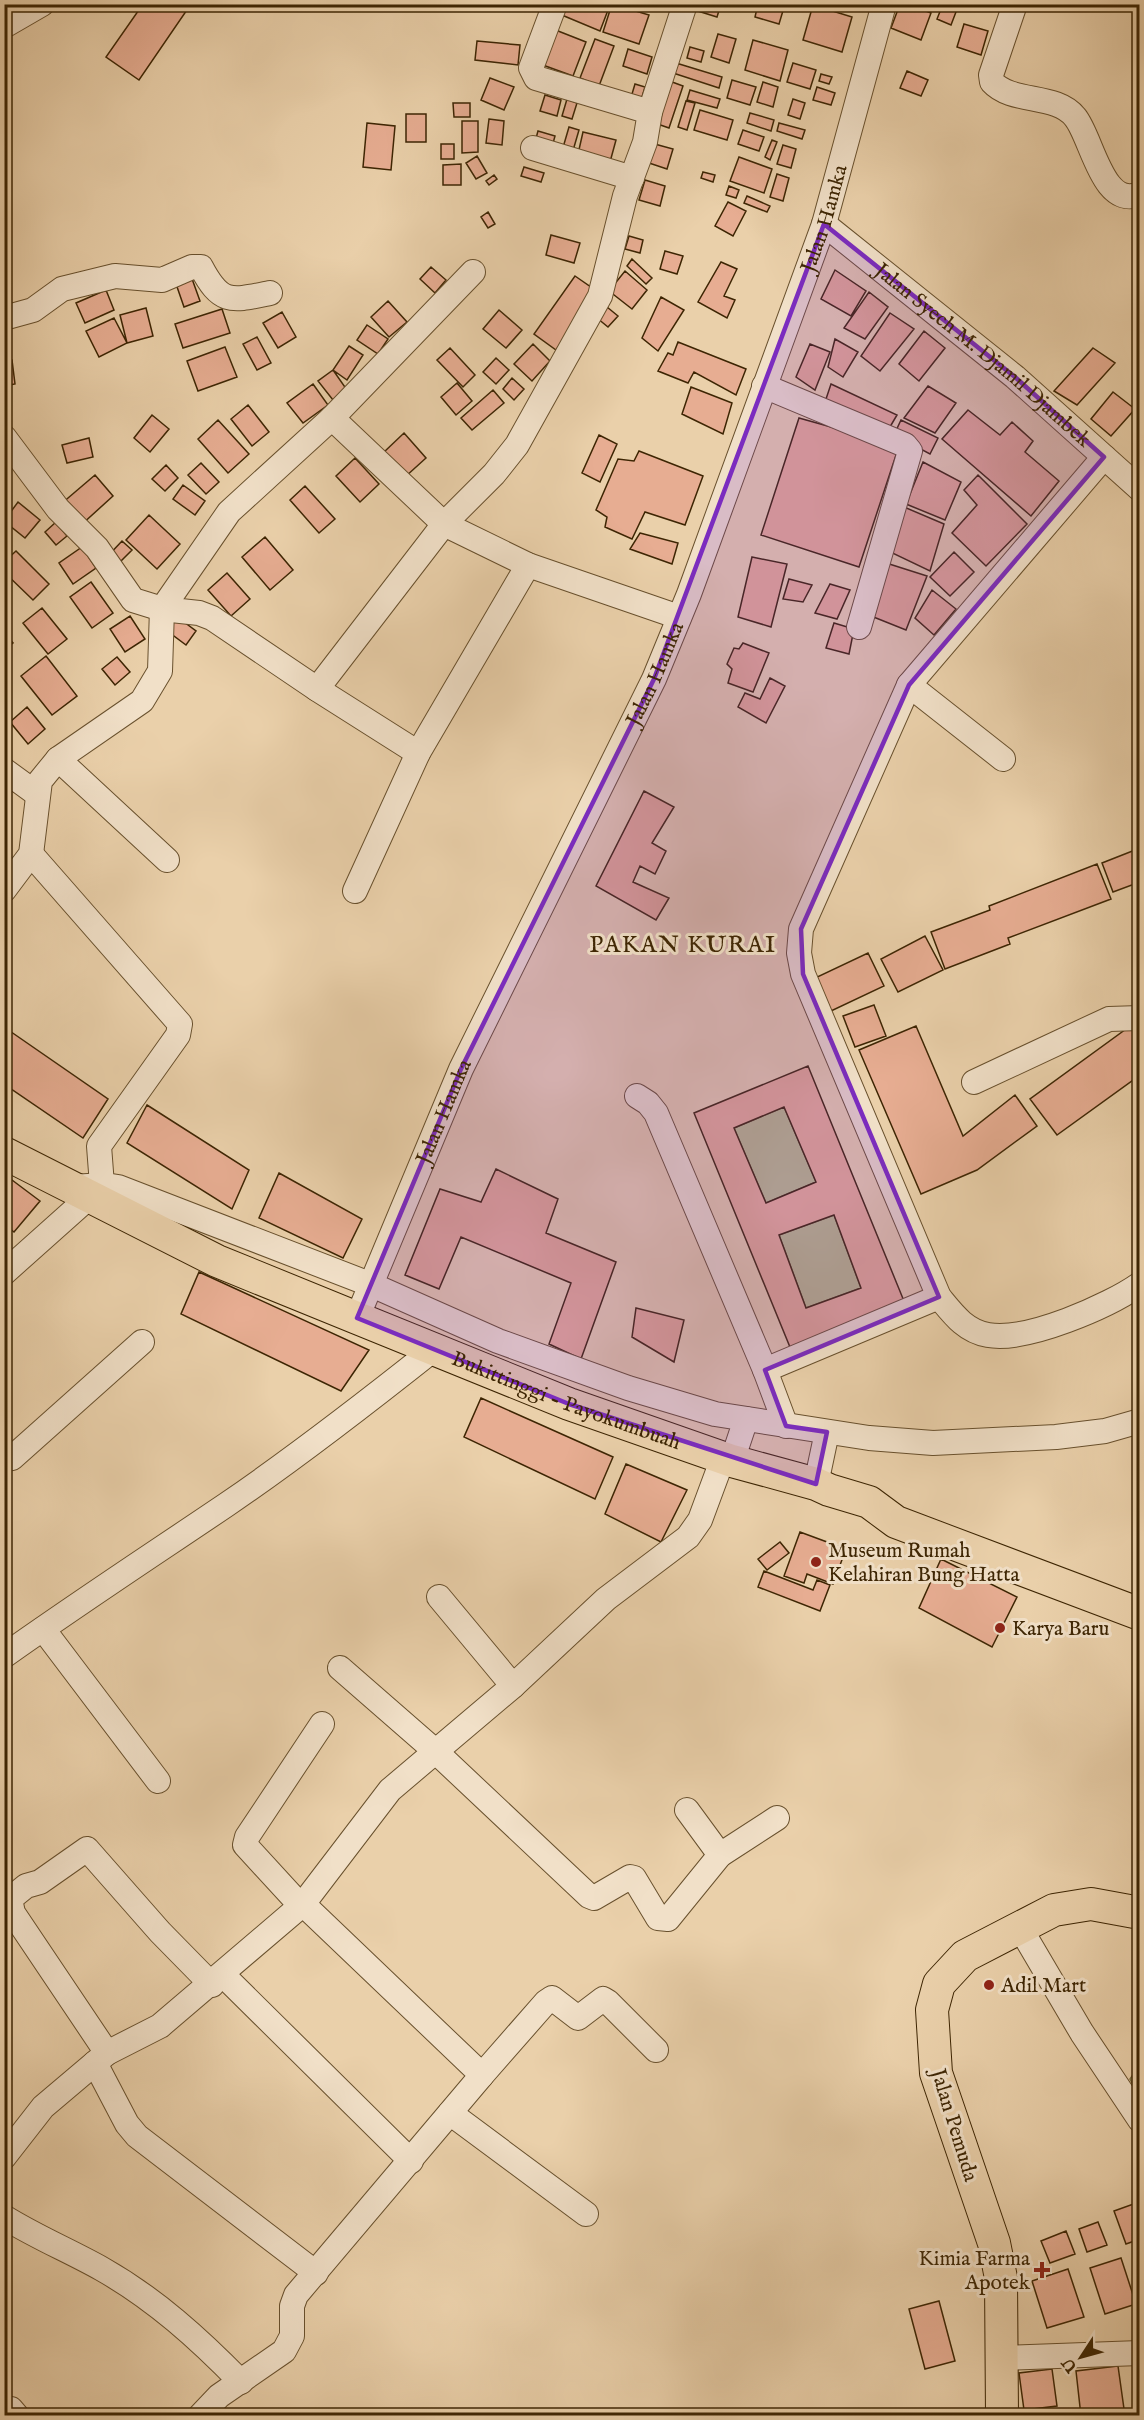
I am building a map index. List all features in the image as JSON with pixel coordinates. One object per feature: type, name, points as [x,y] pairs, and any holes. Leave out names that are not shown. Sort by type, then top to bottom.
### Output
[{"type":"main road","name":"Bukittinggi - Payokumbuah","points":[[4,1153],[86,1190],[217,1261],[357,1318],[569,1404],[728,1460],[816,1484],[869,1502],[896,1522],[1140,1614]]},
{"type":"main road","points":[[869,1502],[904,1508],[1140,1595]]},
{"type":"main road","name":"Jalan Pemuda","points":[[1002,2415],[1001,2278],[994,2243],[936,2073],[932,2010],[939,1984],[965,1956],[1019,1926],[1054,1910],[1091,1904],[1140,1913]]},
{"type":"street","points":[[4,26],[42,4]]},
{"type":"street","points":[[555,4],[531,68],[536,78],[650,112]]},
{"type":"street","points":[[317,689],[444,524],[494,474],[517,445],[600,296],[632,178],[645,142],[650,112],[685,4]]},
{"type":"street","name":"Jalan Hamka","points":[[357,1318],[461,1069],[654,679],[679,617],[824,224],[884,4]]},
{"type":"street","points":[[1015,4],[991,75],[992,82],[1002,90],[1068,110],[1080,124],[1109,185],[1124,196],[1140,194]]},
{"type":"street","points":[[533,148],[632,178]]},
{"type":"street","name":"Jalan Syech M. Djamil Djambek","points":[[824,224],[1015,377],[1104,457],[1135,477]]},
{"type":"street","points":[[4,318],[33,310],[62,290],[115,276],[162,280],[192,267],[201,267],[212,288],[227,298],[240,299],[270,293]]},
{"type":"street","points":[[4,890],[32,854],[40,781],[58,759],[142,701],[160,671],[162,609],[242,499],[332,418],[473,272]]},
{"type":"street","points":[[764,386],[905,445],[910,451],[859,627]]},
{"type":"street","points":[[332,418],[444,524],[528,565],[679,617]]},
{"type":"street","points":[[4,437],[58,509],[97,548],[133,600],[162,609],[199,613],[212,618],[317,689],[418,753]]},
{"type":"street","points":[[1104,457],[909,685],[801,929],[799,953],[803,974],[939,1297],[961,1324],[988,1335],[1021,1334],[1061,1322],[1098,1307],[1140,1284]]},
{"type":"street","points":[[355,891],[418,753],[528,565]]},
{"type":"street","points":[[909,685],[1004,759]]},
{"type":"street","points":[[58,759],[167,860]]},
{"type":"street","points":[[4,770],[37,794]]},
{"type":"street","points":[[4,1273],[86,1190],[99,1146],[178,1035],[180,1024],[32,854]]},
{"type":"street","points":[[974,1082],[1109,1019],[1140,1018]]},
{"type":"street","points":[[637,1096],[656,1113],[765,1370],[786,1426]]},
{"type":"street","points":[[86,1190],[118,1187],[372,1285],[520,1349],[628,1388],[715,1414],[827,1432],[933,1443],[1056,1437],[1105,1431],[1140,1421]]},
{"type":"street","points":[[765,1370],[939,1297]]},
{"type":"street","points":[[4,1459],[12,1458],[142,1342]]},
{"type":"street","points":[[4,1656],[237,1498],[346,1419],[434,1349]]},
{"type":"street","points":[[4,2157],[43,2107],[101,2058],[160,2026],[217,1980],[302,1905],[381,1799],[434,1750],[513,1686],[606,1599],[688,1538],[700,1520],[746,1419]]},
{"type":"street","points":[[816,1484],[827,1432]]},
{"type":"street","points":[[439,1597],[513,1686]]},
{"type":"street","points":[[43,1629],[158,1781]]},
{"type":"street","points":[[340,1668],[434,1750],[589,1896],[594,1898],[630,1877],[633,1878],[658,1918],[668,1919],[720,1855],[777,1818]]},
{"type":"street","points":[[322,1724],[247,1837],[245,1845],[302,1905],[482,2075]]},
{"type":"street","points":[[687,1810],[720,1855]]},
{"type":"street","points":[[316,2273],[137,2136],[127,2124],[101,2058],[9,1906],[10,1899],[26,1886],[40,1882],[87,1849],[160,1932],[217,1980],[411,2161]]},
{"type":"street","points":[[1019,1926],[1082,2033],[1140,2120]]},
{"type":"street","points":[[200,2415],[219,2396],[241,2382],[290,2343],[296,2295],[546,2001],[552,1998],[578,2018],[603,1999],[657,2050]]},
{"type":"street","points":[[450,2114],[586,2214]]},
{"type":"street","points":[[4,2217],[104,2270],[155,2304],[201,2341],[241,2382]]},
{"type":"street","points":[[1001,2358],[1140,2353]]},
{"type":"highlighted area","points":[[824,224],[1015,377],[1104,457],[909,685],[801,929],[803,974],[939,1297],[765,1370],[786,1426],[827,1432],[816,1484],[569,1404],[357,1318],[461,1069],[654,679]]},
{"type":"green space","points":[[784,1107],[816,1182],[766,1203],[734,1128]]},
{"type":"green space","points":[[834,1215],[861,1288],[806,1308],[779,1235]]},
{"type":"green space","points":[[1139,2066],[1139,2096],[1130,2079]]},
{"type":"building","points":[[143,4],[191,4],[139,80],[106,57]]},
{"type":"building","points":[[560,4],[596,4],[608,10],[600,31],[557,13]]},
{"type":"building","points":[[612,4],[649,15],[639,44],[603,32]]},
{"type":"building","points":[[689,4],[721,4],[717,17],[688,8]]},
{"type":"building","points":[[758,4],[785,4],[779,24],[755,17]]},
{"type":"building","points":[[900,4],[908,4],[931,13],[921,40],[891,28]]},
{"type":"building","points":[[943,4],[959,4],[951,25],[937,19]]},
{"type":"building","points":[[813,5],[852,17],[842,52],[803,40]]},
{"type":"building","points":[[964,24],[988,31],[981,55],[957,47]]},
{"type":"building","points":[[553,29],[586,42],[573,76],[540,64]]},
{"type":"building","points":[[718,34],[736,39],[729,63],[711,57]]},
{"type":"building","points":[[595,39],[614,46],[599,86],[580,78]]},
{"type":"building","points":[[753,40],[788,50],[780,81],[745,70]]},
{"type":"building","points":[[477,41],[520,45],[518,65],[475,60]]},
{"type":"building","points":[[690,47],[704,51],[701,62],[687,58]]},
{"type":"building","points":[[628,49],[652,57],[647,74],[623,66]]},
{"type":"building","points":[[676,63],[722,77],[719,88],[673,73]]},
{"type":"building","points":[[793,63],[816,70],[810,89],[787,82]]},
{"type":"building","points":[[907,71],[928,80],[921,96],[900,88]]},
{"type":"building","points":[[821,74],[832,77],[829,84],[819,81]]},
{"type":"building","points":[[490,78],[514,87],[504,110],[481,100]]},
{"type":"building","points":[[664,79],[683,86],[669,128],[649,121]]},
{"type":"building","points":[[732,80],[756,87],[750,105],[727,98]]},
{"type":"building","points":[[763,82],[778,87],[773,107],[757,102]]},
{"type":"building","points":[[635,84],[645,87],[639,107],[629,104]]},
{"type":"building","points":[[817,87],[835,93],[831,105],[813,100]]},
{"type":"building","points":[[690,90],[720,99],[717,108],[687,100]]},
{"type":"building","points":[[545,95],[561,100],[557,116],[540,111]]},
{"type":"building","points":[[567,99],[577,103],[572,119],[562,116]]},
{"type":"building","points":[[793,99],[805,103],[800,119],[788,115]]},
{"type":"building","points":[[686,101],[695,103],[687,130],[678,127]]},
{"type":"building","points":[[453,103],[470,103],[470,117],[454,117]]},
{"type":"building","points":[[700,110],[733,120],[727,140],[694,130]]},
{"type":"building","points":[[750,113],[774,120],[771,131],[747,123]]},
{"type":"building","points":[[406,114],[426,114],[426,142],[406,142]]},
{"type":"building","points":[[489,119],[504,121],[502,145],[486,143]]},
{"type":"building","points":[[462,121],[478,121],[478,152],[462,153]]},
{"type":"building","points":[[367,123],[395,126],[391,170],[363,167]]},
{"type":"building","points":[[779,123],[805,130],[802,139],[777,131]]},
{"type":"building","points":[[569,127],[579,130],[572,154],[562,151]]},
{"type":"building","points":[[743,130],[764,137],[759,151],[738,144]]},
{"type":"building","points":[[538,131],[555,136],[552,147],[535,142]]},
{"type":"building","points":[[583,132],[616,140],[610,162],[578,154]]},
{"type":"building","points":[[772,140],[777,142],[770,160],[765,157]]},
{"type":"building","points":[[651,143],[673,149],[667,169],[646,162]]},
{"type":"building","points":[[441,144],[454,144],[454,159],[441,159]]},
{"type":"building","points":[[783,145],[796,149],[791,168],[777,164]]},
{"type":"building","points":[[477,156],[487,173],[476,179],[466,163]]},
{"type":"building","points":[[739,157],[772,169],[764,193],[730,181]]},
{"type":"building","points":[[461,164],[461,185],[443,185],[443,165]]},
{"type":"building","points":[[524,167],[544,173],[541,182],[521,176]]},
{"type":"building","points":[[703,172],[715,175],[713,182],[701,178]]},
{"type":"building","points":[[777,174],[789,178],[783,201],[770,197]]},
{"type":"building","points":[[494,175],[497,179],[489,185],[486,181]]},
{"type":"building","points":[[645,180],[665,186],[660,206],[639,200]]},
{"type":"building","points":[[729,186],[739,190],[736,198],[726,195]]},
{"type":"building","points":[[747,196],[770,206],[767,212],[744,203]]},
{"type":"building","points":[[728,202],[746,211],[733,236],[715,226]]},
{"type":"building","points":[[488,212],[495,224],[488,228],[481,217]]},
{"type":"building","points":[[551,235],[580,243],[574,263],[546,255]]},
{"type":"building","points":[[629,236],[643,240],[640,253],[625,249]]},
{"type":"building","points":[[665,251],[683,256],[677,274],[660,269]]},
{"type":"building","points":[[632,259],[652,278],[646,284],[627,266]]},
{"type":"building","points":[[721,262],[737,269],[724,296],[735,300],[727,318],[698,302]]},
{"type":"building","points":[[431,267],[446,280],[435,293],[420,279]]},
{"type":"building","points":[[835,270],[866,291],[851,316],[821,299]]},
{"type":"building","points":[[625,271],[647,290],[632,309],[609,291]]},
{"type":"building","points":[[191,276],[200,301],[184,307],[175,281]]},
{"type":"building","points":[[575,276],[598,292],[556,350],[534,334]]},
{"type":"building","points":[[106,290],[114,310],[85,323],[76,303]]},
{"type":"building","points":[[869,292],[888,307],[865,339],[844,328]]},
{"type":"building","points":[[661,297],[684,310],[658,351],[642,338]]},
{"type":"building","points":[[388,301],[407,322],[389,337],[371,317]]},
{"type":"building","points":[[607,307],[618,316],[608,327],[597,318]]},
{"type":"building","points":[[146,308],[153,336],[127,343],[120,315]]},
{"type":"building","points":[[222,309],[230,333],[183,348],[175,324]]},
{"type":"building","points":[[499,310],[522,330],[506,348],[483,329]]},
{"type":"building","points":[[282,312],[296,337],[278,348],[263,323]]},
{"type":"building","points":[[890,313],[914,329],[880,371],[861,356]]},
{"type":"building","points":[[114,318],[127,343],[99,357],[86,331]]},
{"type":"building","points":[[367,325],[388,339],[378,354],[357,340]]},
{"type":"building","points":[[924,331],[945,348],[919,381],[899,364]]},
{"type":"building","points":[[257,337],[271,363],[257,370],[243,344]]},
{"type":"building","points":[[835,339],[858,352],[843,377],[828,367]]},
{"type":"building","points":[[678,342],[746,369],[736,395],[694,372],[688,383],[658,371],[668,353],[673,355]]},
{"type":"building","points":[[533,344],[550,361],[532,381],[514,364]]},
{"type":"building","points":[[810,344],[830,352],[815,390],[796,377]]},
{"type":"building","points":[[349,346],[363,355],[347,380],[333,370]]},
{"type":"building","points":[[225,347],[237,377],[198,391],[187,361]]},
{"type":"building","points":[[450,348],[475,375],[463,387],[437,360]]},
{"type":"building","points":[[1093,348],[1115,363],[1077,405],[1054,391]]},
{"type":"building","points":[[496,358],[509,370],[496,384],[483,372]]},
{"type":"building","points":[[12,360],[15,384],[4,386],[4,361]]},
{"type":"building","points":[[333,370],[347,390],[333,400],[318,381]]},
{"type":"building","points":[[512,378],[524,389],[514,400],[503,389]]},
{"type":"building","points":[[457,383],[472,401],[456,415],[441,397]]},
{"type":"building","points":[[313,384],[328,405],[303,423],[287,403]]},
{"type":"building","points":[[831,384],[897,415],[887,432],[824,405]]},
{"type":"building","points":[[928,386],[956,403],[935,433],[904,418]]},
{"type":"building","points":[[691,387],[732,403],[723,434],[682,414]]},
{"type":"building","points":[[493,390],[504,403],[472,430],[461,418]]},
{"type":"building","points":[[1113,392],[1135,409],[1111,436],[1091,419]]},
{"type":"building","points":[[248,405],[269,432],[252,446],[231,419]]},
{"type":"building","points":[[968,410],[1000,435],[1012,422],[1033,441],[1025,452],[1059,481],[1031,516],[942,439]]},
{"type":"building","points":[[152,415],[169,429],[150,452],[134,438]]},
{"type":"building","points":[[799,418],[899,446],[859,567],[761,535]]},
{"type":"building","points":[[218,420],[249,454],[228,473],[198,439]]},
{"type":"building","points":[[901,420],[938,438],[930,454],[894,435]]},
{"type":"building","points":[[404,433],[426,458],[405,477],[383,453]]},
{"type":"building","points":[[599,435],[617,444],[600,482],[582,473]]},
{"type":"building","points":[[89,438],[93,457],[67,463],[62,445]]},
{"type":"building","points":[[639,451],[703,476],[685,525],[645,512],[632,539],[605,527],[607,517],[596,510],[618,459],[634,461]]},
{"type":"building","points":[[355,458],[379,484],[360,502],[336,476]]},
{"type":"building","points":[[923,462],[961,482],[945,520],[906,504]]},
{"type":"building","points":[[201,463],[219,482],[206,494],[188,475]]},
{"type":"building","points":[[166,465],[178,478],[165,491],[152,479]]},
{"type":"building","points":[[95,475],[113,496],[80,526],[61,504]]},
{"type":"building","points":[[978,475],[1027,524],[986,566],[952,533],[977,505],[964,490]]},
{"type":"building","points":[[183,485],[205,501],[195,515],[173,499]]},
{"type":"building","points":[[305,486],[335,519],[319,533],[290,500]]},
{"type":"building","points":[[18,502],[40,520],[25,538],[4,521]]},
{"type":"building","points":[[904,507],[944,524],[930,571],[886,550]]},
{"type":"building","points":[[149,515],[180,544],[157,569],[126,540]]},
{"type":"building","points":[[56,522],[67,536],[56,545],[45,532]]},
{"type":"building","points":[[640,533],[678,543],[672,564],[630,549]]},
{"type":"building","points":[[265,537],[293,570],[270,590],[242,557]]},
{"type":"building","points":[[122,541],[132,550],[115,567],[106,558]]},
{"type":"building","points":[[82,547],[96,568],[73,584],[59,563]]},
{"type":"building","points":[[16,551],[49,584],[33,600],[4,572],[4,562]]},
{"type":"building","points":[[954,552],[974,572],[950,596],[930,577]]},
{"type":"building","points":[[752,557],[787,564],[771,627],[738,617]]},
{"type":"building","points":[[883,562],[927,576],[906,630],[871,616]]},
{"type":"building","points":[[227,573],[250,599],[231,616],[208,590]]},
{"type":"building","points":[[789,579],[812,585],[803,602],[783,599]]},
{"type":"building","points":[[91,582],[113,613],[92,628],[70,597]]},
{"type":"building","points":[[830,584],[850,590],[837,619],[815,613]]},
{"type":"building","points":[[932,590],[956,609],[934,635],[915,618]]},
{"type":"building","points":[[4,601],[11,608],[4,613]]},
{"type":"building","points":[[42,608],[67,639],[48,654],[23,623]]},
{"type":"building","points":[[130,616],[145,639],[125,652],[110,629]]},
{"type":"building","points":[[176,616],[196,631],[186,645],[166,630]]},
{"type":"building","points":[[834,623],[854,629],[849,654],[826,648]]},
{"type":"building","points":[[4,633],[13,643],[4,650]]},
{"type":"building","points":[[743,643],[769,653],[753,692],[728,683],[732,669],[727,664],[734,648],[739,649]]},
{"type":"building","points":[[46,656],[77,696],[52,715],[21,676]]},
{"type":"building","points":[[117,657],[130,672],[115,685],[102,669]]},
{"type":"building","points":[[770,678],[785,686],[766,723],[738,707],[745,693],[760,699]]},
{"type":"building","points":[[27,707],[45,729],[28,744],[10,722]]},
{"type":"building","points":[[644,791],[674,807],[652,843],[666,851],[655,874],[640,866],[633,882],[669,898],[656,920],[596,886]]},
{"type":"building","points":[[1135,850],[1140,861],[1140,882],[1113,892],[1102,863]]},
{"type":"building","points":[[1097,864],[1111,899],[1008,938],[1010,944],[945,969],[931,932],[990,910],[989,906]]},
{"type":"building","points":[[925,936],[943,970],[898,992],[881,959]]},
{"type":"building","points":[[868,953],[884,986],[831,1011],[815,978]]},
{"type":"building","points":[[874,1005],[886,1036],[855,1047],[843,1016]]},
{"type":"building","points":[[1133,1024],[1140,1033],[1140,1075],[1057,1135],[1030,1099]]},
{"type":"building","points":[[916,1026],[963,1136],[1015,1095],[1037,1126],[977,1170],[921,1194],[859,1050]]},
{"type":"building","points":[[4,1027],[108,1099],[83,1138],[4,1084]]},
{"type":"building","points":[[808,1066],[906,1306],[792,1352],[694,1113]],"holes":[[[784,1107],[816,1182],[766,1203],[734,1128]],[[834,1215],[861,1288],[806,1308],[779,1235]]]},
{"type":"building","points":[[147,1105],[249,1170],[232,1209],[127,1143]]},
{"type":"building","points":[[496,1169],[558,1199],[546,1233],[616,1262],[581,1359],[549,1344],[571,1283],[461,1237],[439,1289],[405,1275],[440,1189],[481,1202]]},
{"type":"building","points":[[279,1173],[362,1219],[343,1258],[259,1218]]},
{"type":"building","points":[[4,1174],[40,1201],[14,1232],[4,1224]]},
{"type":"building","points":[[199,1272],[369,1350],[341,1391],[181,1314]]},
{"type":"building","points":[[636,1308],[684,1320],[674,1362],[632,1337]]},
{"type":"building","points":[[481,1398],[613,1457],[595,1499],[464,1437]]},
{"type":"building","points":[[626,1464],[687,1490],[661,1542],[605,1514]]},
{"type":"building","name":"Museum Rumah Kelahiran Bung Hatta","points":[[800,1532],[846,1549],[833,1584],[807,1574],[804,1583],[784,1576]]},
{"type":"building","name":"Museum Rumah Kelahiran Bung Hatta","points":[[780,1542],[789,1553],[767,1570],[758,1559]]},
{"type":"building","points":[[941,1559],[1017,1597],[992,1647],[919,1608]]},
{"type":"building","name":"Museum Rumah Kelahiran Bung Hatta","points":[[764,1571],[813,1590],[817,1580],[830,1585],[820,1611],[758,1587]]},
{"type":"building","points":[[1139,2202],[1140,2239],[1126,2244],[1114,2211]]},
{"type":"building","points":[[1098,2222],[1107,2245],[1087,2252],[1079,2229]]},
{"type":"building","points":[[1066,2231],[1075,2254],[1050,2263],[1041,2241]]},
{"type":"building","points":[[1121,2258],[1136,2304],[1105,2314],[1090,2268]]},
{"type":"building","points":[[1068,2269],[1084,2317],[1047,2328],[1032,2281]]},
{"type":"building","points":[[939,2301],[955,2361],[925,2369],[909,2309]]},
{"type":"building","points":[[1118,2366],[1125,2416],[1081,2416],[1076,2371]]},
{"type":"building","points":[[1052,2369],[1057,2406],[1024,2410],[1019,2373]]},
{"type":"place","name":"Museum Rumah Kelahiran Bung Hatta","points":[[816,1562]]},
{"type":"place","name":"Karya Baru","points":[[1000,1628]]},
{"type":"place","name":"Adil Mart","points":[[989,1985]]},
{"type":"place","name":"Kimia Farma Apotek","points":[[1042,2270]]},
{"type":"district","name":"PAKAN KURAI","points":[[683,944]]}]
